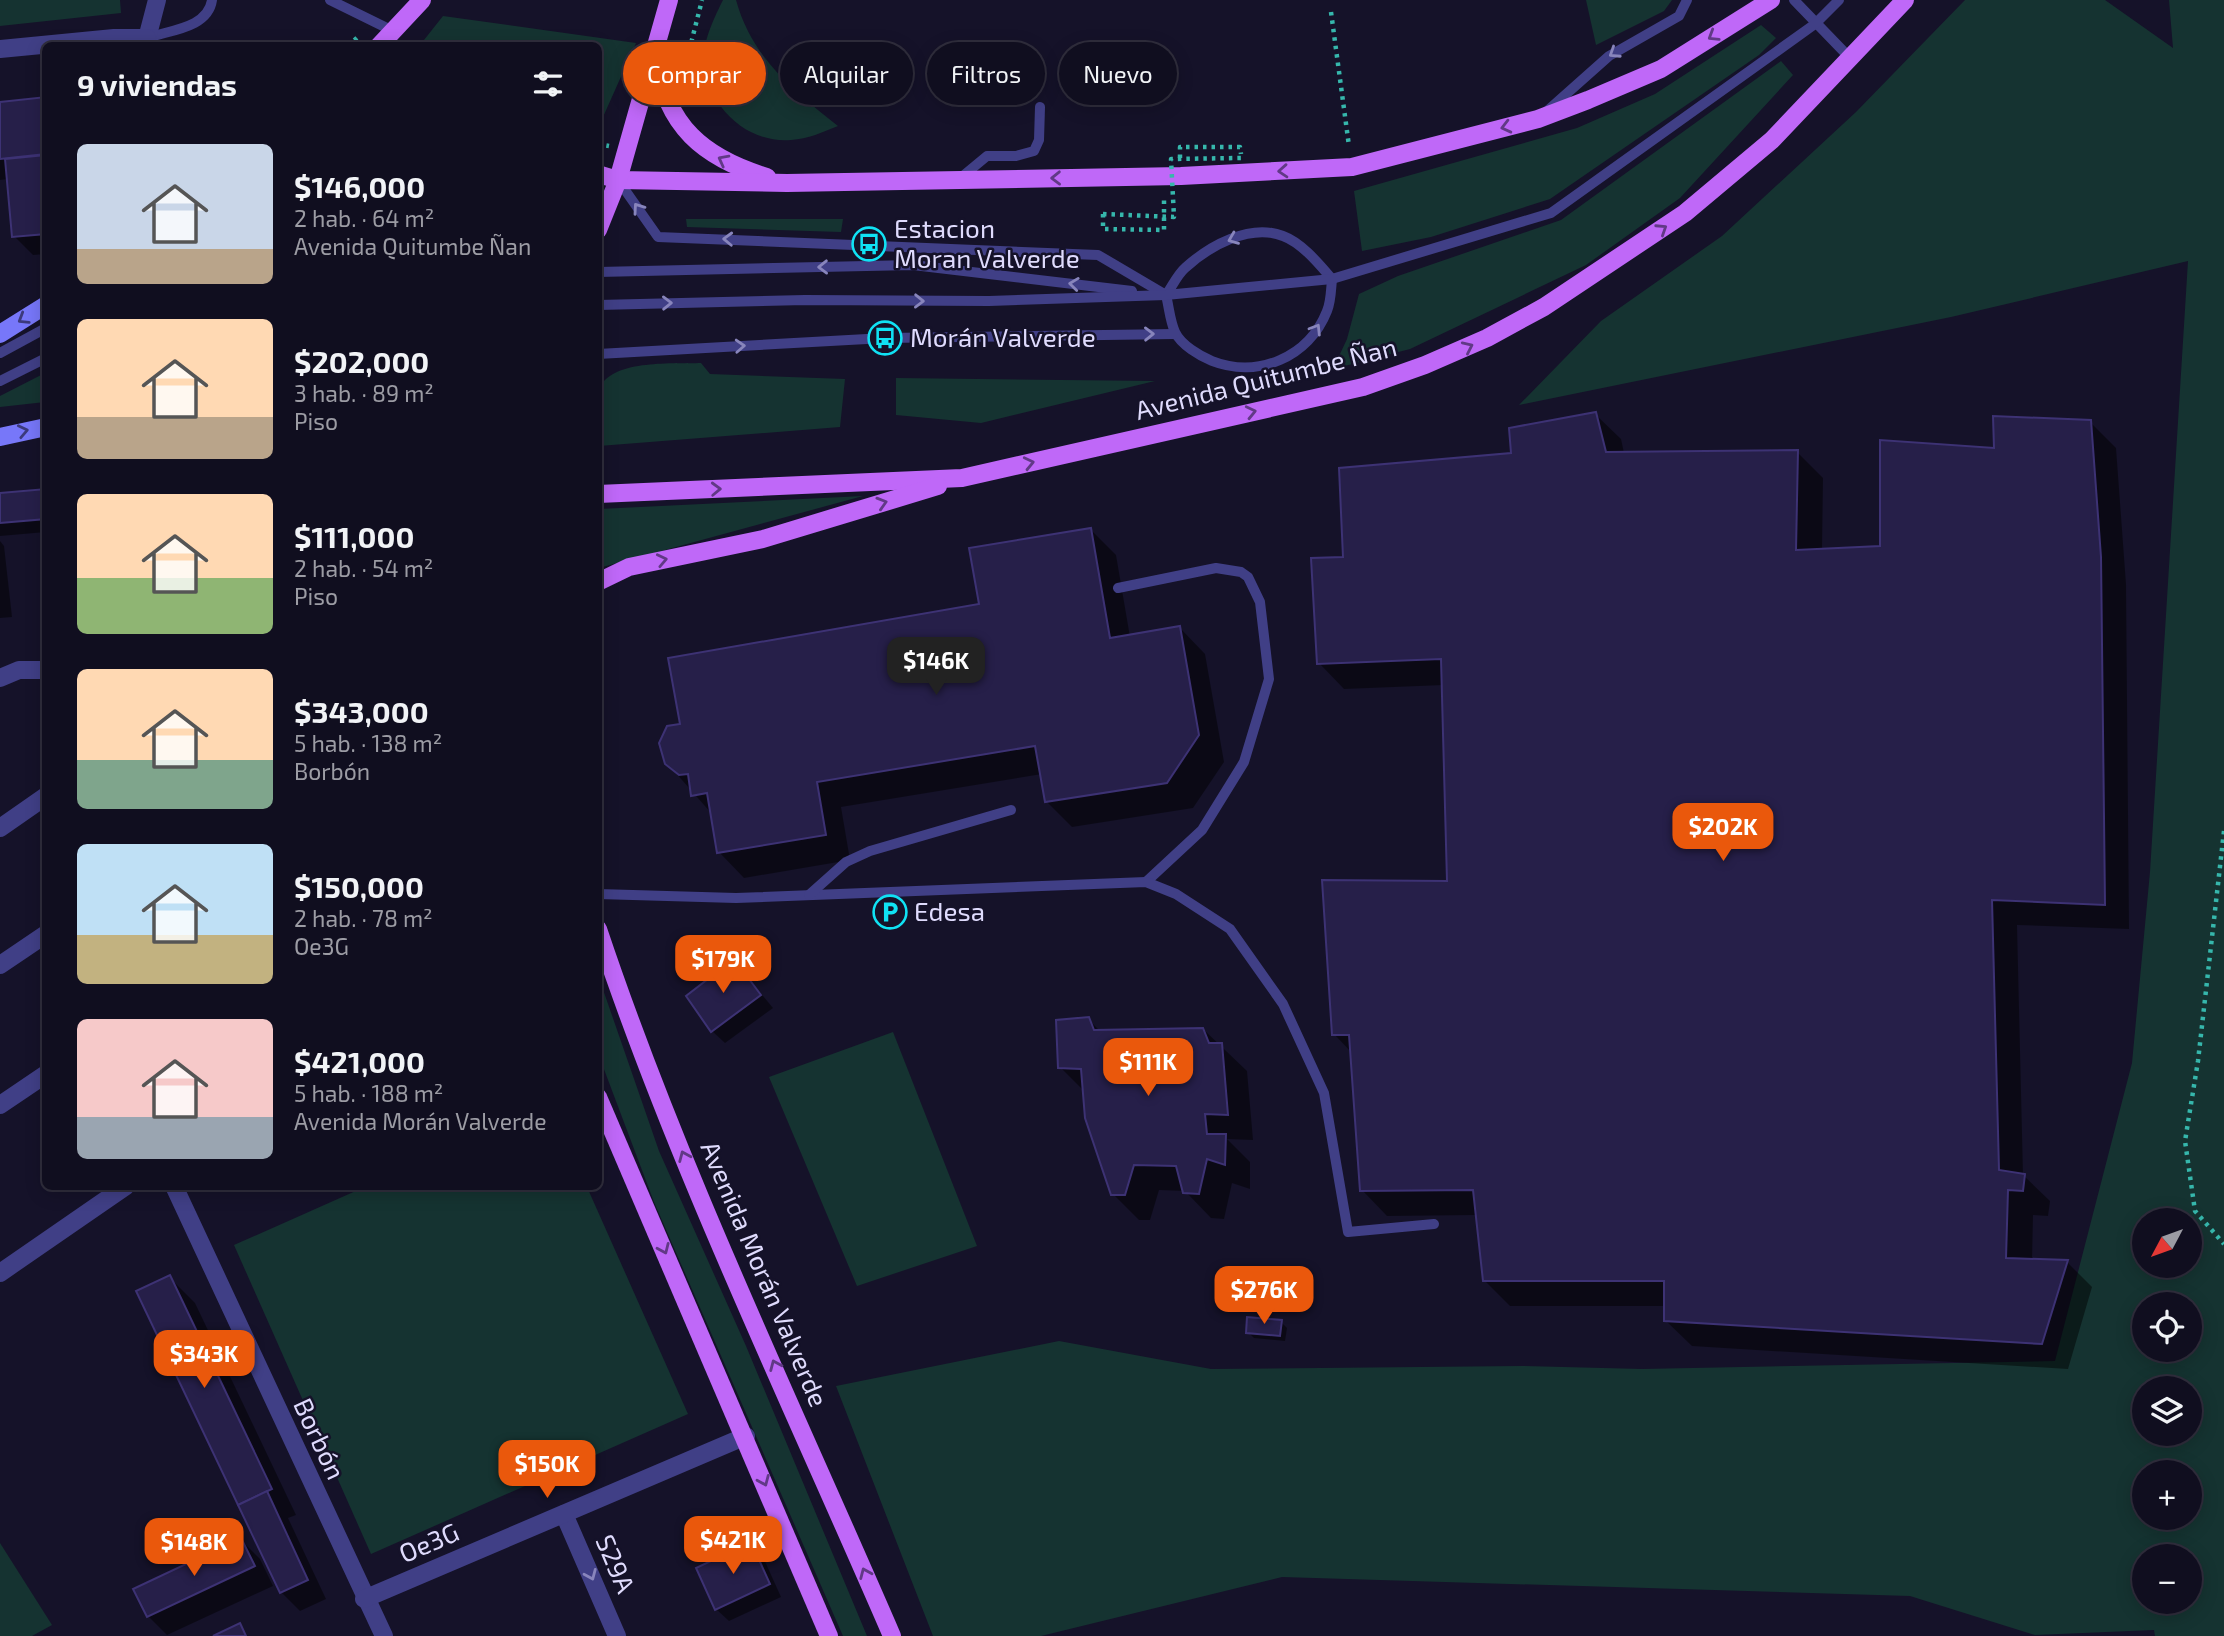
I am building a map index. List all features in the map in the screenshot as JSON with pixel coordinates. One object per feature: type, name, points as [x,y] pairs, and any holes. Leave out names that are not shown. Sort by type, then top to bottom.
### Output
[{"type":"main road","points":[[383,42],[422,0]]},
{"type":"main road","points":[[657,42],[669,0]]},
{"type":"main road","points":[[602,175],[618,180],[787,183],[1164,176],[1352,167],[1538,119],[1661,69],[1771,0]]},
{"type":"main road","name":"Avenida Quitumbe Ñan","points":[[602,494],[962,478],[1363,387],[1469,347],[1544,307],[1685,213],[1772,139],[1905,0]]},
{"type":"main road","points":[[602,220],[618,180],[639,105]]},
{"type":"main road","points":[[669,105],[673,114],[693,139],[719,159],[787,183]]},
{"type":"main road","points":[[0,334],[42,308]]},
{"type":"main road","points":[[0,437],[42,428]]},
{"type":"main road","points":[[602,580],[629,567],[762,539],[962,478]]},
{"type":"main road","name":"Avenida Morán Valverde","points":[[602,941],[628,1018],[669,1121],[892,1636]]},
{"type":"main road","points":[[602,1106],[746,1436],[829,1636]]},
{"type":"street","points":[[73,42],[114,38],[146,42],[157,0]]},
{"type":"street","points":[[0,49],[42,45]]},
{"type":"street","points":[[0,678],[19,670],[42,670]]},
{"type":"street","points":[[0,828],[42,799]]},
{"type":"street","points":[[0,965],[42,937]]},
{"type":"street","points":[[0,1105],[42,1077]]},
{"type":"street","points":[[0,1273],[121,1190]]},
{"type":"street","name":"Borbón","points":[[176,1190],[364,1599],[384,1636]]},
{"type":"street","name":"Oe3G","points":[[364,1599],[746,1436]]},
{"type":"street","name":"S29A","points":[[564,1514],[617,1636]]},
{"type":"lane","points":[[146,42],[198,22],[205,16],[212,0]]},
{"type":"lane","points":[[330,0],[393,31]]},
{"type":"lane","points":[[1538,119],[1609,56],[1679,16],[1687,0]]},
{"type":"lane","points":[[1794,0],[1850,58]]},
{"type":"lane","points":[[602,305],[805,300],[989,301],[1166,295],[1332,279],[1551,213],[1815,24],[1839,0]]},
{"type":"lane","points":[[958,180],[987,156],[1016,156],[1034,151],[1040,140],[1040,107]]},
{"type":"lane","points":[[618,180],[657,237],[1098,255],[1166,295]]},
{"type":"lane","points":[[1250,232],[1283,236],[1315,259],[1332,279],[1328,310],[1312,337],[1288,358],[1259,368],[1227,367],[1198,355],[1175,334],[1166,295],[1183,269],[1215,246],[1250,232]]},
{"type":"lane","points":[[602,272],[913,265],[1166,295]]},
{"type":"lane","points":[[0,353],[42,330]]},
{"type":"lane","points":[[602,354],[885,338],[1175,334]]},
{"type":"lane","points":[[0,381],[42,360]]},
{"type":"lane","points":[[1118,588],[1216,568],[1241,572],[1248,577],[1260,602],[1269,679],[1244,762],[1202,830],[1146,882]]},
{"type":"lane","points":[[809,895],[846,862],[870,851],[1011,810]]},
{"type":"lane","points":[[602,894],[736,898],[1146,882],[1176,894],[1230,929],[1283,1004],[1324,1093],[1348,1232],[1433,1224]]},
{"type":"path","points":[[673,114],[702,0]]},
{"type":"path","points":[[1331,12],[1352,167]]},
{"type":"path","points":[[1164,176],[1164,230],[1102,229],[1103,214],[1174,217],[1171,159],[1241,158]]},
{"type":"path","points":[[2224,831],[2198,1061],[2185,1141],[2195,1211],[2224,1244]]},
{"type":"green space","points":[[0,0],[120,0],[121,13],[0,26]]},
{"type":"green space","points":[[723,0],[736,0],[754,42],[706,42]]},
{"type":"green space","points":[[1586,0],[1672,0],[1664,11],[1596,45]]},
{"type":"green space","points":[[1965,0],[2105,0],[2173,48],[2169,0],[2224,0],[2224,1636],[2155,1636],[2154,1630],[2035,1635],[1910,1596],[1282,1577],[1041,1636],[933,1636],[836,1386],[1059,1341],[1211,1369],[1521,1366],[1642,1369],[2055,1361],[2132,1063],[2150,872],[2188,261],[1951,317],[1519,405],[1601,321],[1722,236],[1856,112]]},
{"type":"green space","points":[[443,16],[629,42],[623,42],[623,72],[602,119],[602,42],[422,42]]},
{"type":"green space","points":[[1761,25],[1776,38],[1759,55],[1550,199],[1431,237],[1362,251],[1354,191],[1577,128],[1655,94]]},
{"type":"green space","points":[[766,59],[780,75],[780,105],[812,105],[838,126],[803,138],[774,139],[758,135],[730,117],[720,105],[766,105]]},
{"type":"green space","points":[[1781,61],[1793,75],[1680,198],[1586,265],[1410,349],[1333,369],[1347,339],[1359,294],[1398,276],[1561,220]]},
{"type":"green space","points":[[686,219],[843,219],[841,232],[687,227]]},
{"type":"green space","points":[[701,363],[710,374],[845,379],[840,427],[602,446],[602,384],[607,378],[631,367]]},
{"type":"green space","points":[[42,375],[42,402],[0,407],[0,396]]},
{"type":"green space","points":[[896,378],[1155,381],[981,423],[896,415]]},
{"type":"green space","points":[[863,496],[602,567],[602,509]]},
{"type":"green space","points":[[602,987],[659,1151],[746,1346],[867,1636],[843,1636],[654,1202],[602,1064]]},
{"type":"green space","points":[[893,1032],[977,1246],[857,1286],[769,1077]]},
{"type":"green space","points":[[358,1190],[588,1190],[688,1414],[371,1554],[234,1245]]},
{"type":"green space","points":[[0,1543],[52,1625],[32,1636],[0,1636]]},
{"type":"building","points":[[42,97],[42,154],[0,159],[0,102]]},
{"type":"building","points":[[42,155],[42,234],[12,237],[5,159]]},
{"type":"building","points":[[1596,412],[1606,452],[1798,450],[1796,550],[1880,546],[1880,440],[1994,448],[1993,416],[2091,420],[2101,557],[2105,905],[1992,900],[1999,1170],[2025,1174],[2023,1191],[2008,1190],[2006,1258],[2068,1260],[2042,1344],[1664,1321],[1664,1281],[1483,1281],[1473,1190],[1360,1191],[1349,1035],[1332,1035],[1322,880],[1447,881],[1441,659],[1317,664],[1311,558],[1343,557],[1339,468],[1511,453],[1509,428]]},
{"type":"building","points":[[42,489],[42,519],[0,523],[0,493]]},
{"type":"building","points":[[1091,528],[1110,638],[1180,626],[1199,735],[1167,783],[1045,802],[1035,746],[817,782],[826,835],[717,853],[707,793],[691,796],[688,774],[679,775],[665,764],[659,743],[667,726],[680,724],[668,658],[979,604],[969,548]]},
{"type":"building","points":[[734,959],[761,995],[711,1032],[686,996]]},
{"type":"building","points":[[1089,1017],[1094,1030],[1203,1028],[1209,1043],[1222,1043],[1228,1115],[1205,1114],[1207,1134],[1226,1134],[1225,1165],[1207,1159],[1199,1194],[1183,1193],[1176,1166],[1134,1165],[1125,1195],[1111,1195],[1085,1118],[1081,1069],[1058,1068],[1056,1020]]},
{"type":"building","points":[[170,1275],[272,1489],[238,1505],[136,1291]]},
{"type":"building","points":[[1247,1317],[1282,1320],[1280,1336],[1246,1333]]},
{"type":"building","points":[[267,1491],[308,1580],[280,1593],[238,1505]]},
{"type":"building","points":[[241,1538],[255,1566],[147,1617],[133,1589]]},
{"type":"building","points":[[751,1542],[770,1584],[715,1610],[696,1568]]},
{"type":"building","points":[[240,1623],[246,1636],[213,1636]]},
{"type":"place","name":"Estacion Moran Valverde","points":[[869,244]]},
{"type":"place","name":"Morán Valverde","points":[[885,338]]},
{"type":"place","name":"Edesa","points":[[890,912]]}]
